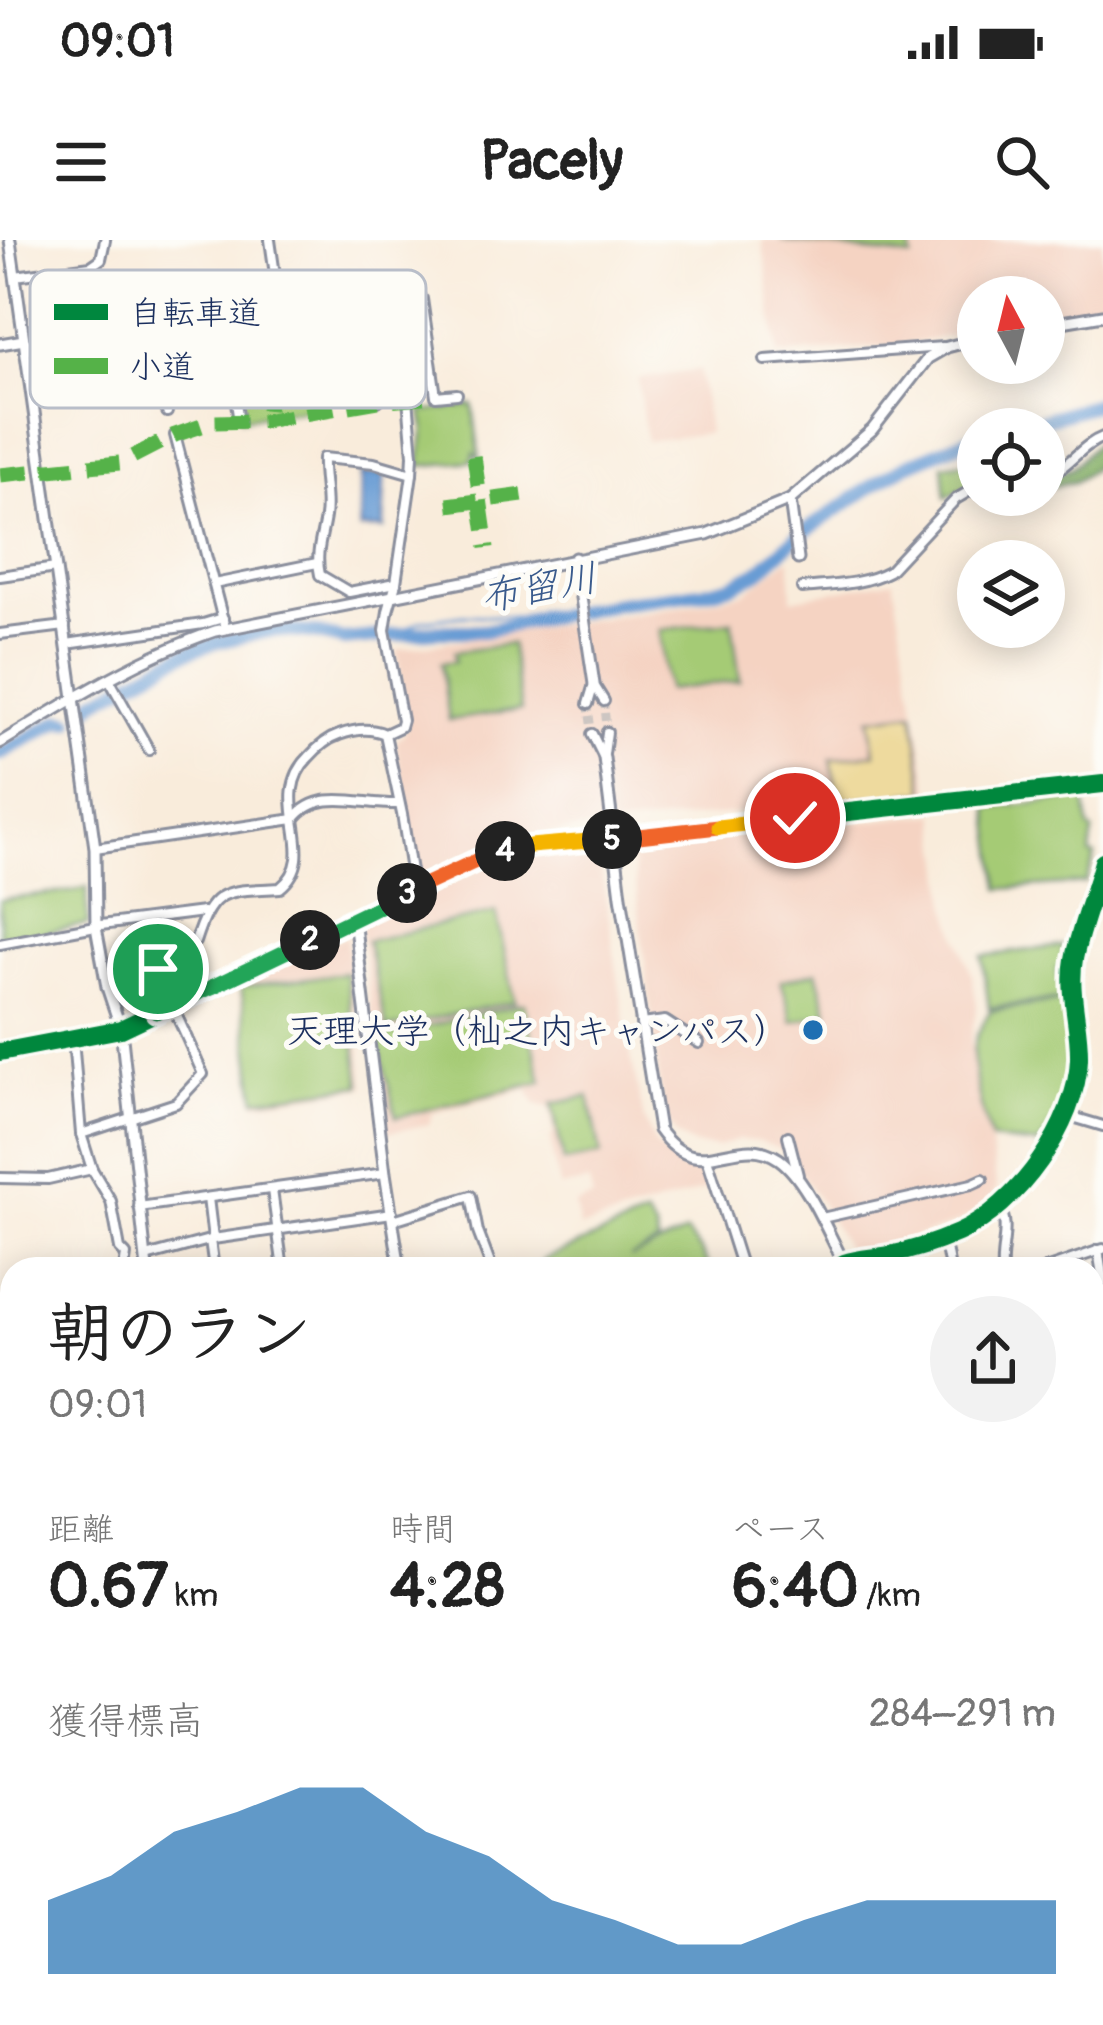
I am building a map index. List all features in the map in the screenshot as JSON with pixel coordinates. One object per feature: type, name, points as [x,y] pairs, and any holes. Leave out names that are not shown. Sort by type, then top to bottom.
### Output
[{"type":"main road","points":[[865,1257],[887,1256],[974,1225],[999,1207],[1035,1166],[1066,1114],[1077,1078],[1074,958],[1103,862]]},
{"type":"street","points":[[0,242],[10,240],[30,383]]},
{"type":"street","points":[[60,270],[91,266],[100,259],[105,240]]},
{"type":"street","points":[[270,240],[274,270]]},
{"type":"street","points":[[14,276],[30,274]]},
{"type":"street","points":[[1065,321],[1103,315]]},
{"type":"street","points":[[426,327],[436,396],[457,394]]},
{"type":"street","points":[[24,340],[30,347]]},
{"type":"street","points":[[0,344],[24,340]]},
{"type":"street","points":[[765,361],[957,344]]},
{"type":"street","points":[[67,644],[392,595],[707,534],[790,500],[872,430],[928,358],[947,347]]},
{"type":"street","points":[[34,408],[95,848],[96,927],[102,969],[121,1029],[146,1257]]},
{"type":"street","points":[[166,408],[167,412]]},
{"type":"street","points":[[237,408],[239,422]]},
{"type":"street","points":[[156,1012],[160,964],[195,942],[205,912],[225,894],[284,886],[292,874],[298,858],[292,783],[302,764],[330,738],[357,730],[386,734],[400,728],[386,635],[412,474],[409,408]]},
{"type":"street","points":[[175,435],[224,623]]},
{"type":"street","points":[[1065,466],[1082,448],[1103,437]]},
{"type":"street","points":[[396,583],[349,592],[320,575],[318,538],[326,514],[323,458],[374,463],[412,474]]},
{"type":"street","points":[[802,588],[881,576],[957,499]]},
{"type":"street","points":[[790,500],[798,559]]},
{"type":"street","points":[[575,558],[594,684],[604,701]]},
{"type":"street","points":[[214,584],[317,563]]},
{"type":"street","points":[[0,576],[56,568]]},
{"type":"street","points":[[0,742],[74,698],[224,623]]},
{"type":"street","points":[[0,634],[65,626]]},
{"type":"street","points":[[111,683],[149,751]]},
{"type":"street","points":[[588,704],[594,684]]},
{"type":"street","points":[[607,732],[604,758],[614,839],[659,1130],[678,1150],[707,1157],[745,1150],[771,1154],[790,1168],[840,1257]]},
{"type":"street","points":[[386,734],[414,890]]},
{"type":"street","points":[[592,734],[604,758]]},
{"type":"street","points":[[0,1052],[121,1029],[478,860],[512,849],[1103,784]]},
{"type":"street","points":[[95,848],[294,819],[304,807],[333,799],[399,804]]},
{"type":"street","points":[[0,944],[205,912]]},
{"type":"street","points":[[354,919],[398,1257]]},
{"type":"street","points":[[81,1135],[176,1103],[203,1074],[172,1006]]},
{"type":"street","points":[[640,1024],[665,1021],[699,1042]]},
{"type":"street","points":[[73,1040],[81,1135],[92,1169],[111,1202],[119,1250],[126,1257]]},
{"type":"street","points":[[1066,1114],[1103,1126]]},
{"type":"street","points":[[788,1136],[800,1184]]},
{"type":"street","points":[[707,1157],[738,1257]]},
{"type":"street","points":[[0,1178],[48,1179],[92,1169]]},
{"type":"street","points":[[139,1207],[385,1173]]},
{"type":"street","points":[[820,1219],[983,1179]]},
{"type":"street","points":[[272,1190],[281,1257]]},
{"type":"street","points":[[164,1257],[212,1240],[392,1216],[471,1196],[487,1257]]},
{"type":"street","points":[[208,1198],[213,1257]]},
{"type":"street","points":[[999,1207],[1005,1223],[1003,1257]]},
{"type":"street","points":[[944,1238],[948,1257]]},
{"type":"shaded area","points":[[762,240],[1103,240],[1103,308],[1065,315],[1065,276],[957,276],[957,335],[778,355]]},
{"type":"shaded area","points":[[700,370],[708,433],[646,441],[638,379]]},
{"type":"shaded area","points":[[790,558],[792,599],[893,580],[930,793],[493,842],[418,877],[396,742],[407,724],[397,650],[744,593]]},
{"type":"shaded area","name":"天理大学（杣之内キャンパス）","points":[[937,814],[949,910],[977,1005],[972,1058],[984,1100],[997,1189],[980,1211],[956,1223],[884,1248],[852,1252],[786,1152],[759,1141],[695,1146],[677,1136],[668,1123],[631,847]]},
{"type":"shaded area","points":[[598,849],[644,1119],[656,1147],[705,1172],[711,1188],[580,1228],[575,1205],[593,1198],[589,1182],[560,1188],[550,1107],[536,1105],[528,1089],[433,1113],[429,1124],[387,1133],[360,923],[497,861]]},
{"type":"shaded area","points":[[346,937],[365,1087],[256,1103],[238,985]]},
{"type":"green space","points":[[780,240],[909,240],[912,258]]},
{"type":"green space","points":[[473,405],[480,460],[474,453],[472,461],[419,466],[425,428],[422,412]]},
{"type":"green space","points":[[239,408],[322,408],[241,418]]},
{"type":"green space","points":[[1103,441],[1103,462],[1065,484],[1065,471]]},
{"type":"green space","points":[[957,463],[957,492],[946,497],[943,465]]},
{"type":"green space","points":[[732,621],[740,681],[667,690],[660,630]]},
{"type":"green space","points":[[511,644],[521,710],[449,720],[441,663],[455,661],[454,652]]},
{"type":"green space","points":[[1085,798],[1093,831],[1090,854],[1095,856],[1086,883],[1000,889],[989,808]]},
{"type":"green space","points":[[87,887],[88,924],[0,942],[0,900]]},
{"type":"green space","points":[[496,912],[515,1001],[387,1029],[367,941]]},
{"type":"green space","points":[[1063,946],[1062,967],[1057,968],[1061,999],[989,1008],[982,956]]},
{"type":"green space","points":[[817,971],[828,1012],[793,1022],[781,981]]},
{"type":"green space","points":[[346,973],[361,1085],[256,1099],[241,987]]},
{"type":"green space","points":[[1063,1001],[1066,1076],[1058,1112],[1038,1145],[991,1140],[974,1068],[974,1046],[981,1028],[990,1011]]},
{"type":"green space","points":[[524,1003],[542,1082],[396,1117],[377,1038]]},
{"type":"green space","points":[[589,1096],[601,1155],[564,1162],[552,1104]]},
{"type":"green space","points":[[646,1216],[656,1231],[658,1243],[632,1257],[550,1257]]},
{"type":"green space","points":[[686,1233],[704,1257],[632,1257]]},
{"type":"sand","points":[[914,712],[925,792],[838,801],[831,759],[875,753],[870,718]]},
{"type":"water","points":[[361,474],[385,474],[384,529],[360,529]]},
{"type":"waterway","name":"布留川","points":[[1065,413],[1103,402]]},
{"type":"waterway","name":"布留川","points":[[86,711],[95,701],[185,653],[274,630],[344,640],[484,631],[733,585],[758,572],[798,536],[878,482],[957,444]]},
{"type":"waterway","points":[[396,634],[420,621],[463,615],[569,612]]},
{"type":"waterway","name":"布留川","points":[[0,754],[61,720],[69,721]]},
{"type":"tunnel","points":[[604,701],[607,732]]},
{"type":"tunnel","points":[[588,704],[592,734]]},
{"type":"marked path","points":[[426,397],[436,396]]},
{"type":"marked path","points":[[0,475],[120,463],[213,422],[264,421],[338,408]]},
{"type":"marked path","points":[[474,456],[487,548]]},
{"type":"marked path","points":[[448,505],[531,494]]},
{"type":"cycle path","points":[[0,1052],[121,1029],[478,860],[512,849],[1103,784]]},
{"type":"cycle path","points":[[875,1257],[933,1243],[980,1221],[1022,1184],[1055,1136],[1068,1110],[1079,1059],[1074,959],[1103,862]]},
{"type":"place","name":"天理大学（杣之内キャンパス）","points":[[813,1030]]},
{"type":"route","points":[[158,969],[156,1012],[495,854],[530,846],[795,818]]}]
